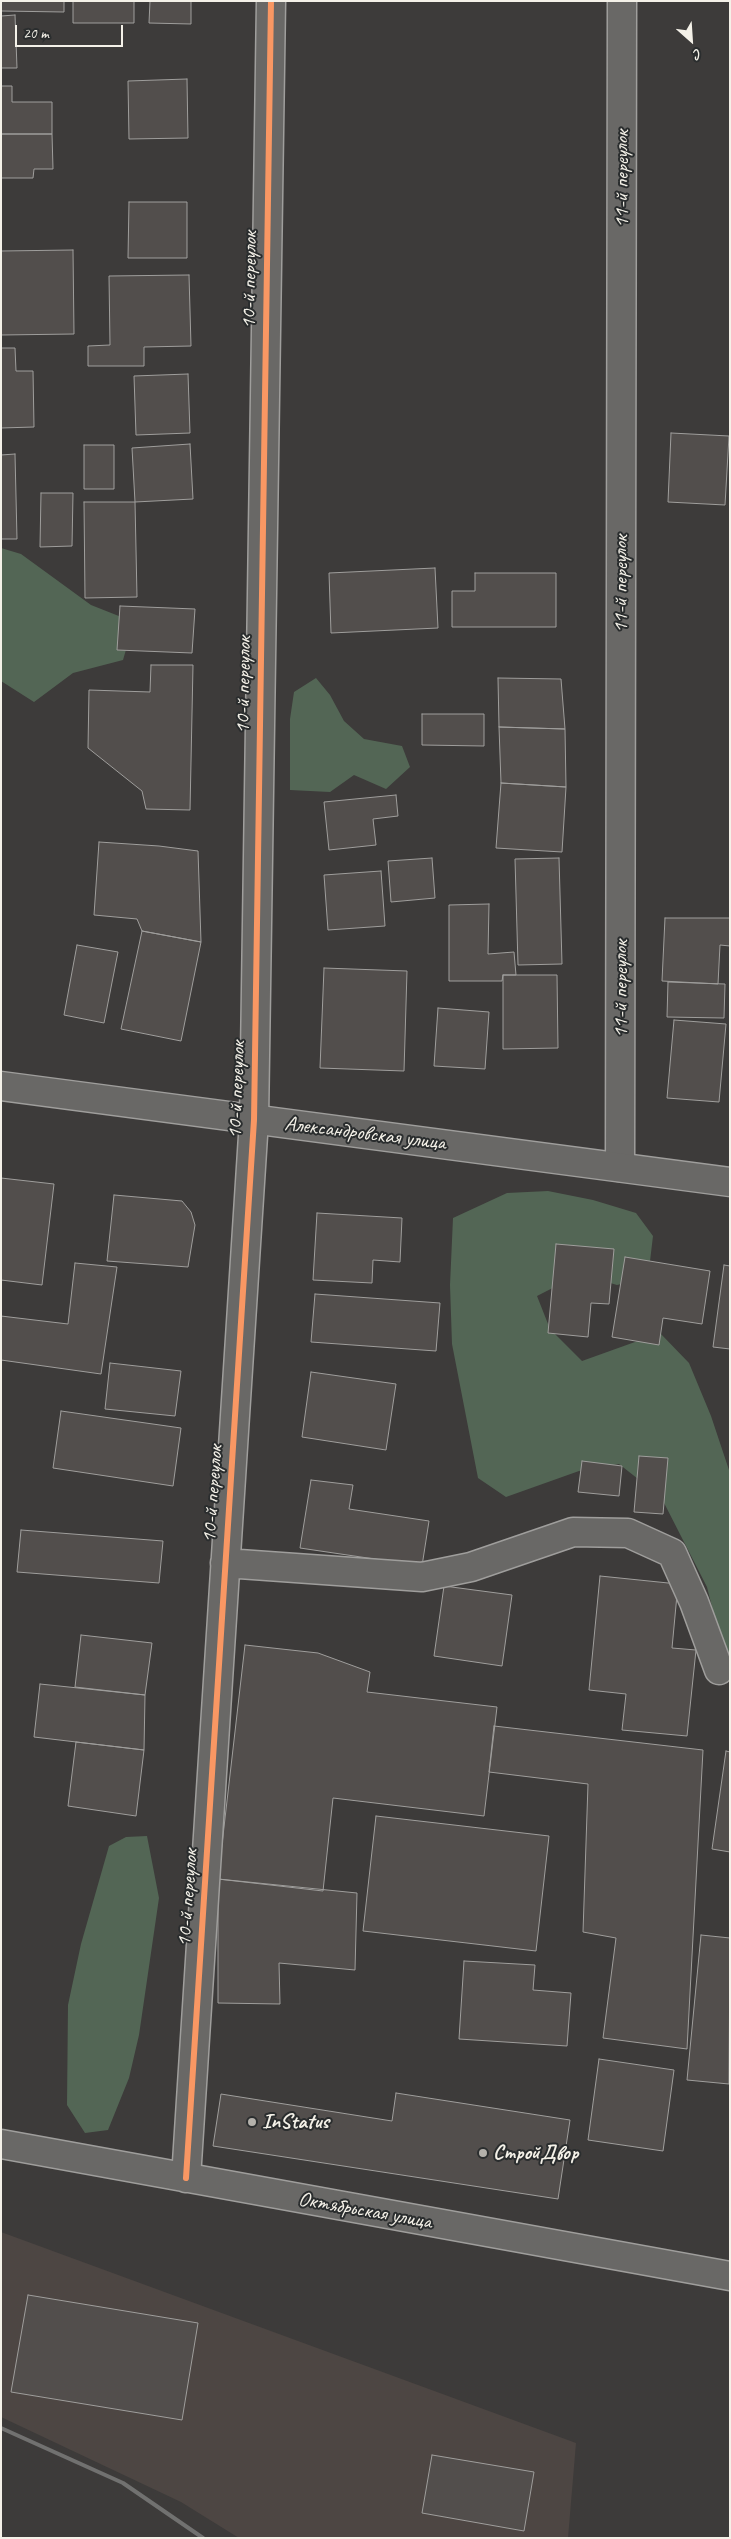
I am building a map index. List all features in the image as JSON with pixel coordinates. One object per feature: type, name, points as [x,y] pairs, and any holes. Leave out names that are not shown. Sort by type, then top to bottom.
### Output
[{"type":"street","name":"10-й переулок","points":[[186,2178],[254,1120],[271,1]]},
{"type":"street","name":"11-й переулок","points":[[620,1167],[622,1]]},
{"type":"street","name":"Александровская улица","points":[[1,1086],[730,1182]]},
{"type":"street","points":[[225,1563],[422,1578],[471,1567],[572,1532],[628,1533],[672,1553],[694,1602],[718,1670]]},
{"type":"street","name":"Октябрьская улица","points":[[1,2144],[730,2276]]},
{"type":"shaded area","points":[[1,2232],[576,2443],[568,2538],[239,2538],[181,2502],[1,2417]]},
{"type":"green space","points":[[1,548],[21,554],[91,605],[134,622],[123,660],[73,673],[34,702],[1,681]]},
{"type":"green space","points":[[316,678],[330,695],[344,721],[364,739],[402,746],[410,767],[386,789],[354,775],[330,792],[290,790],[290,719],[294,692]]},
{"type":"green space","points":[[548,1191],[593,1200],[636,1213],[653,1236],[648,1278],[617,1285],[580,1274],[537,1296],[550,1329],[582,1361],[660,1333],[689,1363],[711,1416],[730,1473],[730,1668],[726,1662],[707,1587],[661,1497],[619,1464],[579,1471],[506,1497],[478,1478],[452,1344],[450,1285],[453,1218],[507,1193]]},
{"type":"green space","points":[[147,1836],[159,1898],[139,2035],[129,2078],[108,2130],[85,2133],[67,2105],[68,2005],[81,1944],[109,1846],[126,1837]]},
{"type":"building","points":[[1,1],[64,1],[64,12],[1,11]]},
{"type":"building","points":[[73,1],[134,1],[134,23],[73,23]]},
{"type":"building","points":[[150,1],[191,1],[191,24],[149,23]]},
{"type":"building","points":[[15,15],[17,68],[1,68],[1,16]]},
{"type":"building","points":[[187,79],[188,138],[129,139],[128,81]]},
{"type":"building","points":[[1,86],[12,86],[12,102],[52,102],[52,134],[1,134]]},
{"type":"building","points":[[1,134],[52,134],[53,169],[34,169],[33,178],[1,178]]},
{"type":"building","points":[[129,202],[187,202],[187,258],[128,258]]},
{"type":"building","points":[[73,250],[74,334],[1,335],[1,251]]},
{"type":"building","points":[[189,275],[191,346],[144,347],[144,366],[88,366],[88,346],[110,345],[109,276]]},
{"type":"building","points":[[1,348],[15,348],[16,371],[33,371],[34,427],[1,428]]},
{"type":"building","points":[[188,374],[190,433],[136,435],[134,376]]},
{"type":"building","points":[[671,433],[729,436],[725,505],[668,502]]},
{"type":"building","points":[[190,444],[193,499],[135,502],[132,448]]},
{"type":"building","points":[[84,445],[114,445],[114,489],[84,489]]},
{"type":"building","points":[[15,454],[17,539],[1,539],[1,455]]},
{"type":"building","points":[[41,493],[73,493],[72,546],[40,547]]},
{"type":"building","points":[[84,502],[135,502],[137,597],[85,598]]},
{"type":"building","points":[[435,568],[438,628],[331,633],[329,573]]},
{"type":"building","points":[[475,573],[556,573],[556,627],[452,627],[452,591],[475,591]]},
{"type":"building","points":[[120,606],[195,609],[192,653],[117,650]]},
{"type":"building","points":[[151,665],[193,665],[190,810],[146,809],[142,791],[88,748],[89,690],[150,692]]},
{"type":"building","points":[[498,678],[561,679],[565,729],[499,727]]},
{"type":"building","points":[[422,714],[484,714],[484,746],[422,745]]},
{"type":"building","points":[[499,727],[565,729],[566,787],[501,783]]},
{"type":"building","points":[[501,783],[566,787],[562,852],[496,848]]},
{"type":"building","points":[[396,795],[398,816],[373,819],[376,845],[329,850],[324,802]]},
{"type":"building","points":[[99,842],[198,851],[201,942],[142,931],[137,919],[94,915]]},
{"type":"building","points":[[432,858],[435,898],[391,902],[388,861]]},
{"type":"building","points":[[559,858],[562,964],[518,965],[515,859]]},
{"type":"building","points":[[381,871],[385,926],[328,930],[324,875]]},
{"type":"building","points":[[489,904],[488,954],[514,952],[516,975],[503,975],[502,981],[449,981],[449,905]]},
{"type":"building","points":[[665,918],[730,918],[730,946],[720,945],[718,984],[662,981]]},
{"type":"building","points":[[142,931],[201,942],[181,1041],[121,1029]]},
{"type":"building","points":[[77,945],[118,952],[104,1023],[64,1015]]},
{"type":"building","points":[[324,968],[407,971],[404,1071],[320,1068]]},
{"type":"building","points":[[503,975],[557,975],[558,1048],[503,1049]]},
{"type":"building","points":[[668,982],[725,984],[724,1018],[667,1017]]},
{"type":"building","points":[[438,1008],[489,1012],[485,1069],[434,1066]]},
{"type":"building","points":[[674,1020],[726,1024],[719,1102],[667,1098]]},
{"type":"building","points":[[1,1178],[54,1184],[42,1285],[1,1280]]},
{"type":"building","points":[[114,1195],[182,1201],[191,1212],[195,1225],[188,1267],[107,1261]]},
{"type":"building","points":[[317,1213],[402,1218],[400,1262],[373,1260],[372,1283],[313,1280]]},
{"type":"building","points":[[556,1244],[614,1249],[609,1304],[591,1303],[588,1337],[548,1333]]},
{"type":"building","points":[[625,1257],[710,1271],[702,1324],[663,1318],[659,1345],[612,1337]]},
{"type":"building","points":[[75,1263],[117,1267],[101,1374],[1,1360],[1,1316],[68,1324]]},
{"type":"building","points":[[724,1265],[730,1266],[730,1349],[713,1347]]},
{"type":"building","points":[[315,1294],[440,1303],[436,1351],[311,1342]]},
{"type":"building","points":[[110,1363],[181,1371],[175,1416],[105,1409]]},
{"type":"building","points":[[311,1372],[396,1384],[386,1450],[302,1437]]},
{"type":"building","points":[[61,1411],[181,1428],[173,1486],[53,1468]]},
{"type":"building","points":[[639,1456],[668,1458],[663,1514],[634,1512]]},
{"type":"building","points":[[582,1461],[622,1466],[619,1496],[578,1492]]},
{"type":"building","points":[[311,1480],[353,1485],[349,1509],[429,1521],[422,1566],[300,1548]]},
{"type":"building","points":[[21,1530],[163,1541],[159,1583],[17,1572]]},
{"type":"building","points":[[600,1576],[678,1584],[672,1648],[696,1650],[687,1736],[622,1730],[626,1694],[589,1690]]},
{"type":"building","points":[[444,1586],[512,1595],[502,1666],[434,1656]]},
{"type":"building","points":[[81,1635],[152,1643],[145,1695],[75,1687]]},
{"type":"building","points":[[245,1645],[318,1653],[370,1672],[367,1692],[497,1707],[484,1816],[333,1798],[323,1891],[218,1879]]},
{"type":"building","points":[[40,1684],[145,1695],[144,1750],[34,1737]]},
{"type":"building","points":[[494,1726],[703,1750],[687,2049],[603,2038],[616,1938],[583,1932],[588,1784],[489,1772]]},
{"type":"building","points":[[76,1742],[144,1750],[136,1816],[68,1806]]},
{"type":"building","points":[[726,1751],[730,1752],[730,1852],[712,1849]]},
{"type":"building","points":[[376,1816],[549,1836],[536,1951],[363,1931]]},
{"type":"building","points":[[218,1879],[357,1893],[355,1970],[279,1963],[280,2004],[218,2003]]},
{"type":"building","points":[[701,1935],[730,1938],[729,2084],[687,2080]]},
{"type":"building","points":[[464,1961],[535,1965],[533,1990],[571,1993],[567,2046],[459,2039]]},
{"type":"building","points":[[599,2059],[674,2070],[663,2151],[588,2140]]},
{"type":"building","points":[[396,2093],[570,2120],[558,2199],[213,2146],[221,2094],[392,2121]]},
{"type":"building","points":[[28,2295],[198,2323],[182,2420],[11,2392]]},
{"type":"building","points":[[432,2455],[534,2472],[524,2531],[422,2513]]},
{"type":"railway","points":[[1,2428],[123,2483],[203,2538]]},
{"type":"cycle path","points":[[186,2178],[254,1120],[271,1]]},
{"type":"place","name":"InStatus","points":[[252,2122]]},
{"type":"place","name":"СтройДвор","points":[[483,2153]]}]
